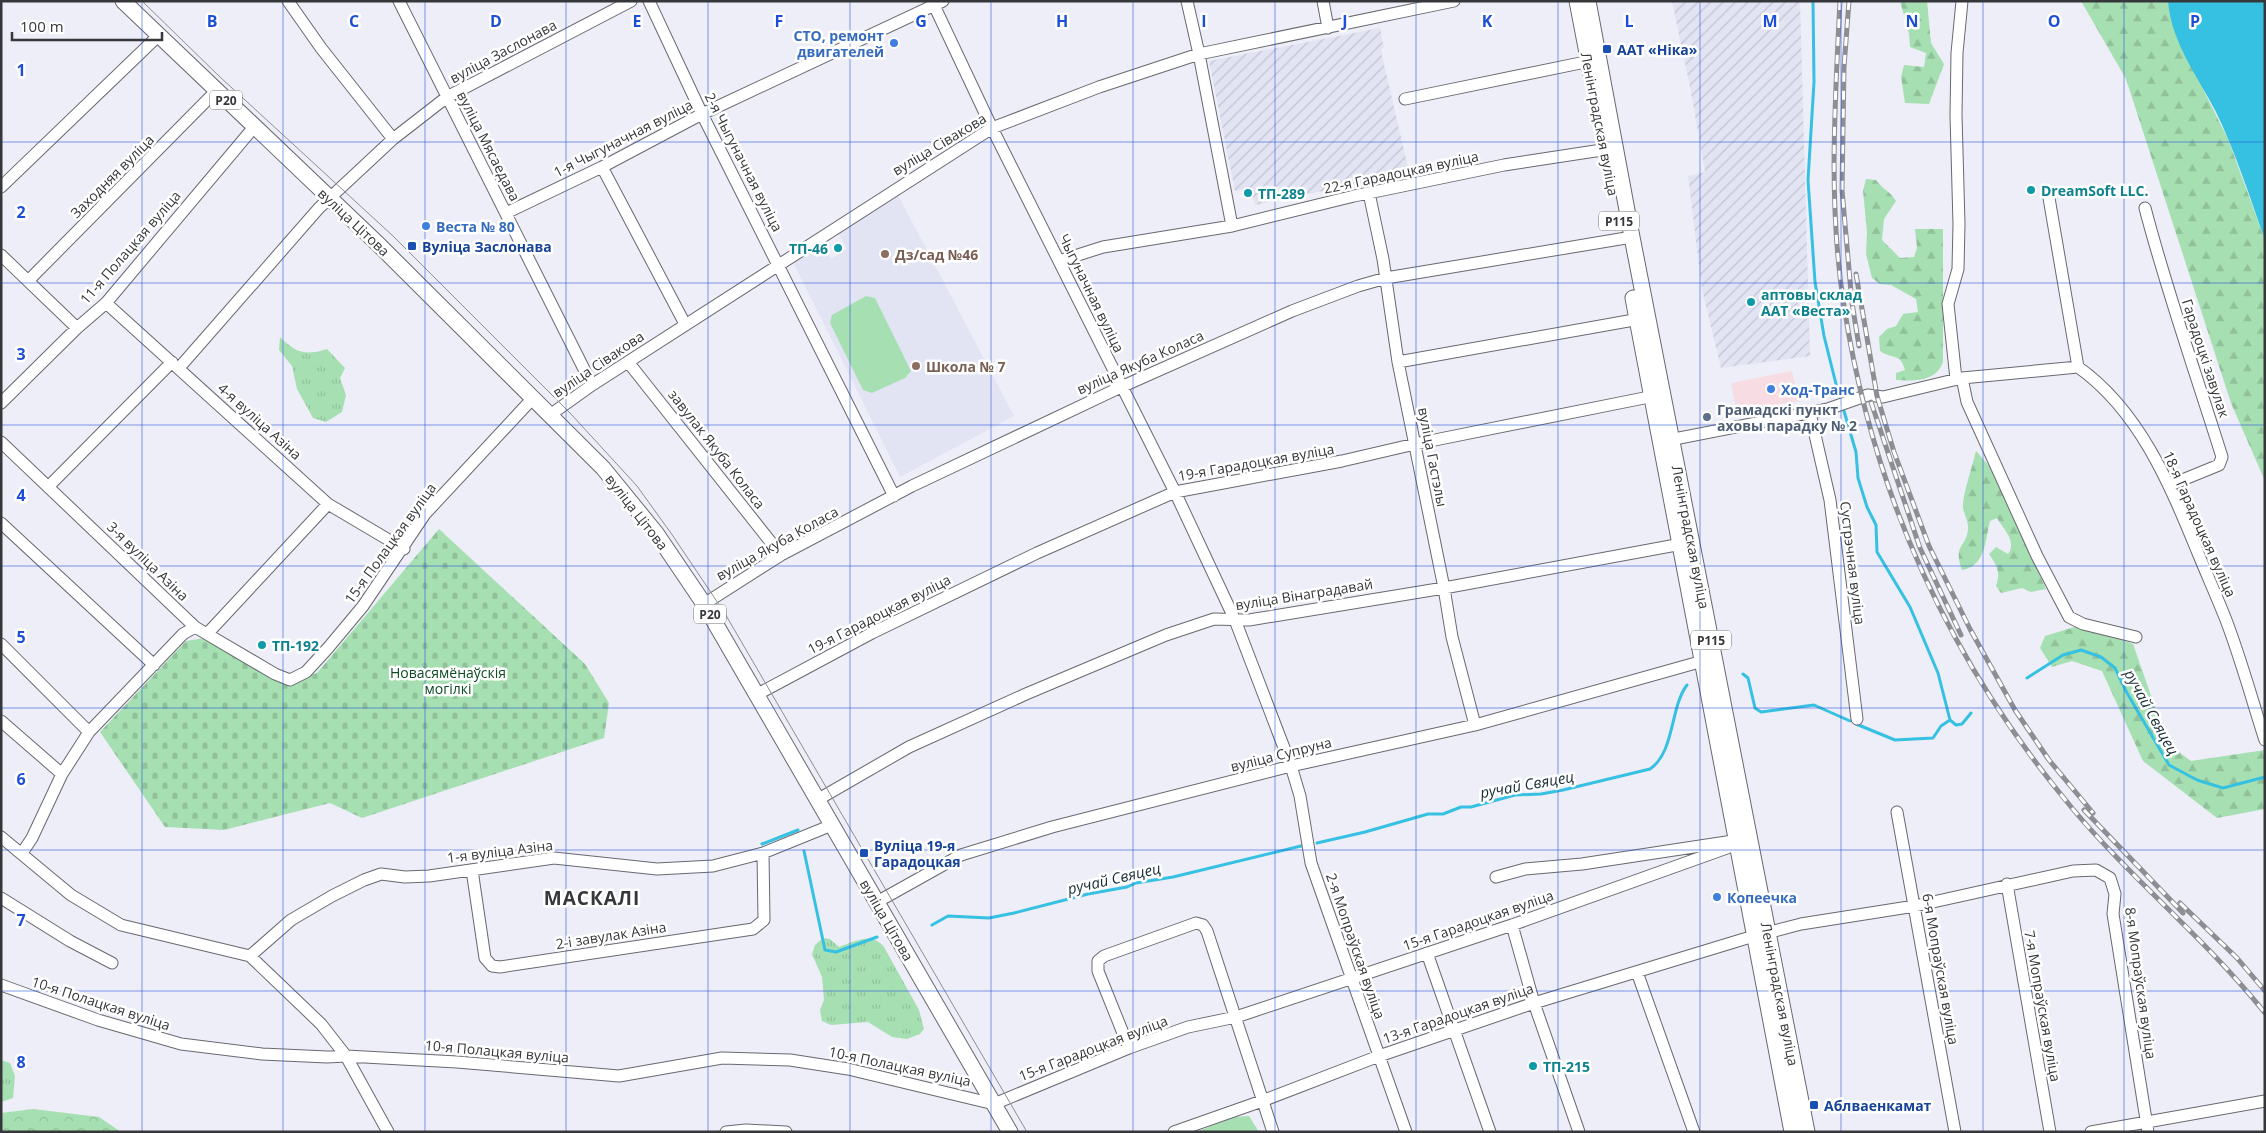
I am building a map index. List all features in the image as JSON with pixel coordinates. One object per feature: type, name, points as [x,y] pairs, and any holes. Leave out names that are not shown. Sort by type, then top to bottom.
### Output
[{"type":"main road","name":"вуліца Цітова","points":[[123,1],[378,244],[534,398],[622,490],[656,533],[704,604],[1010,1132]]},
{"type":"main road","name":"Ленінградская вуліца","points":[[1577,1],[1594,61]]},
{"type":"main road","name":"Ленінградская вуліца","points":[[1588,1],[1594,61],[1610,149],[1708,659],[1762,934],[1807,1132]]},
{"type":"main road","name":"Ленінградская вуліца","points":[[1762,934],[1792,1132]]},
{"type":"street","points":[[288,1],[321,48],[393,139]]},
{"type":"street","name":"вуліца Мясаедава","points":[[399,1],[592,384]]},
{"type":"street","name":"вуліца Заслонава","points":[[49,486],[175,365],[329,198],[393,139],[447,97],[631,1]]},
{"type":"street","name":"2-я Чыгуначная вуліца","points":[[649,1],[702,114],[894,496]]},
{"type":"street","points":[[1187,1],[1232,226]]},
{"type":"street","points":[[1323,1],[1328,28]]},
{"type":"street","name":"вуліца Сівакова","points":[[550,415],[592,384],[992,128],[1099,87],[1199,54],[1454,1]]},
{"type":"street","points":[[1962,1],[1957,53],[1956,116],[1959,224],[1958,269],[1948,304],[1959,378],[1967,402],[2037,556],[2069,617],[2083,624],[2136,637]]},
{"type":"street","name":"1-я Чыгуначная вуліца","points":[[506,213],[602,167],[702,114],[936,2]]},
{"type":"street","name":"Чыгуначная вуліца","points":[[936,2],[992,128],[1175,492],[1235,620],[1291,766]]},
{"type":"street","points":[[1,188],[158,36]]},
{"type":"street","points":[[1406,99],[1594,61]]},
{"type":"street","name":"Заходняя вуліца","points":[[28,281],[216,91]]},
{"type":"street","name":"11-я Полацкая вуліца","points":[[1,403],[77,328],[106,303],[254,127]]},
{"type":"street","name":"22-я Гарадоцкая вуліца","points":[[1059,261],[1103,246],[1232,226],[1504,165],[1610,149]]},
{"type":"street","points":[[602,167],[685,324]]},
{"type":"street","name":"вуліца Гастэлы","points":[[1369,194],[1386,278],[1398,362],[1444,588],[1452,637],[1475,725]]},
{"type":"street","points":[[1667,440],[1810,413],[1868,395],[1882,396],[1959,378],[2078,366],[2049,198]]},
{"type":"street","name":"Гарадоцкі завулак","points":[[2145,208],[2162,272],[2222,457],[2219,465],[2170,485]]},
{"type":"street","name":"вуліца Якуба Коласа","points":[[704,604],[782,555],[894,496],[1121,387],[1292,311],[1358,286],[1386,278],[1627,238]]},
{"type":"street","points":[[1,255],[77,328]]},
{"type":"street","name":"4-я вуліца Азіна","points":[[106,303],[328,504],[404,549]]},
{"type":"street","points":[[1398,362],[1643,319]]},
{"type":"street","name":"завулак Якуба Коласа","points":[[628,362],[782,555]]},
{"type":"street","name":"18-я Гарадоцкая вуліца","points":[[2078,366],[2092,377],[2109,395],[2145,440],[2170,485],[2226,621],[2265,740]]},
{"type":"street","name":"19-я Гарадоцкая вуліца","points":[[756,695],[872,633],[1038,553],[1175,492],[1342,461],[1415,444],[1658,396]]},
{"type":"street","name":"15-я Полацкая вуліца","points":[[290,680],[306,672],[328,648],[363,606],[404,549],[426,514],[444,492],[534,398]]},
{"type":"street","name":"Сустрэчная вуліца","points":[[1810,413],[1830,500],[1857,719]]},
{"type":"street","name":"3-я вуліца Азіна","points":[[1,442],[195,627],[274,674],[290,680]]},
{"type":"street","points":[[208,634],[328,504]]},
{"type":"street","points":[[1,523],[154,665]]},
{"type":"street","name":"вуліца Вінаградавай","points":[[817,800],[909,747],[1026,694],[1166,635],[1214,619],[1249,620],[1444,588],[1686,543]]},
{"type":"street","points":[[22,853],[32,838],[62,774],[89,732],[183,634],[195,627]]},
{"type":"street","points":[[1,644],[89,732]]},
{"type":"street","name":"вуліца Супруна","points":[[876,902],[961,854],[1052,827],[1291,766],[1475,725],[1708,659]]},
{"type":"street","points":[[1,721],[62,774]]},
{"type":"street","name":"2-я Мопраўская вуліца","points":[[1291,766],[1300,796],[1311,863],[1406,1132]]},
{"type":"street","name":"6-я Мопраўская вуліца","points":[[1897,812],[1954,1132]]},
{"type":"street","name":"1-я вуліца Азіна","points":[[250,956],[292,920],[332,896],[381,874],[405,877],[429,876],[554,858],[657,869],[714,866],[764,854],[832,825]]},
{"type":"street","points":[[1,836],[71,895],[121,925],[250,956],[321,1024],[346,1056],[388,1132]]},
{"type":"street","name":"15-я Гарадоцкая вуліца","points":[[1496,877],[1525,869],[1582,864],[1744,840]]},
{"type":"street","name":"15-я Гарадоцкая вуліца","points":[[994,1104],[1129,1048],[1188,1027],[1236,1017],[1512,925],[1727,848],[1744,840]]},
{"type":"street","name":"2-і завулак Азіна","points":[[472,870],[485,958],[492,966],[500,967],[753,929],[764,920],[764,854]]},
{"type":"street","name":"8-я Мопраўская вуліца","points":[[1915,906],[2073,870],[2096,870],[2110,878],[2115,894],[2114,914],[2147,1127]]},
{"type":"street","name":"7-я Мопраўская вуліца","points":[[2007,884],[2050,1132]]},
{"type":"street","points":[[1,898],[70,941],[112,964]]},
{"type":"street","name":"13-я Гарадоцкая вуліца","points":[[1174,1132],[1262,1101],[1379,1056],[1454,1032],[1534,1003],[1801,924],[1915,906]]},
{"type":"street","points":[[1129,1048],[1098,971],[1098,961],[1104,956],[1196,923],[1203,925],[1236,1017],[1272,1132]]},
{"type":"street","points":[[1512,925],[1534,1003],[1578,1132]]},
{"type":"street","points":[[1427,953],[1490,1132]]},
{"type":"street","points":[[1638,972],[1694,1132]]},
{"type":"street","name":"10-я Полацкая вуліца","points":[[1,985],[98,1020],[180,1044],[262,1054],[457,1062],[619,1076],[722,1058],[790,1060],[848,1069],[994,1104]]},
{"type":"street","points":[[2091,1132],[2147,1127],[2265,1100]]},
{"type":"street","points":[[726,1132],[746,1130],[786,1132]]},
{"type":"shaded area","points":[[1672,1],[1800,1],[1810,356],[1721,368],[1702,290],[1688,176],[1705,172]]},
{"type":"shaded area","points":[[1380,28],[1384,48],[1381,49],[1382,56],[1408,167],[1392,170],[1385,174],[1388,183],[1370,187],[1366,185],[1358,186],[1357,184],[1255,205],[1251,189],[1235,191],[1209,61]]},
{"type":"shaded area","name":"Школа № 7","points":[[898,195],[1014,416],[900,477],[793,262],[822,243],[831,259],[847,249],[838,233]]},
{"type":"shaded area","points":[[1792,371],[1799,401],[1737,413],[1731,383]]},
{"type":"green space","points":[[1900,1],[1927,1],[1931,43],[1944,64],[1929,104],[1905,103],[1901,77],[1904,65],[1924,67],[1926,53],[1910,47],[1909,34]]},
{"type":"green space","points":[[2081,1],[2168,1],[2175,33],[2228,139],[2265,240],[2265,481],[2231,403],[2126,79]]},
{"type":"green space","points":[[1866,179],[1876,180],[1896,201],[1884,219],[1882,240],[1900,258],[1914,257],[1917,248],[1915,229],[1943,229],[1943,362],[1940,369],[1924,379],[1896,380],[1896,373],[1905,370],[1903,364],[1898,358],[1880,351],[1879,337],[1887,329],[1896,326],[1903,314],[1918,312],[1916,299],[1891,285],[1880,284],[1872,278],[1866,254],[1867,232],[1863,191]]},
{"type":"green space","points":[[866,296],[875,298],[911,371],[905,378],[872,393],[863,390],[830,323],[832,315]]},
{"type":"green space","points":[[280,337],[291,347],[301,352],[327,349],[345,368],[340,378],[346,395],[342,412],[326,422],[313,418],[297,389],[292,366],[279,350]]},
{"type":"green space","points":[[1976,451],[1990,467],[2046,589],[2031,592],[2022,588],[2001,593],[1996,586],[1997,569],[1989,554],[1996,547],[2008,554],[2011,545],[1997,518],[1990,521],[1980,558],[1970,568],[1962,570],[1959,555],[1968,527],[1963,503]]},
{"type":"green space","name":"Новасямёнаўскія могілкі","points":[[439,529],[585,664],[609,703],[604,738],[362,818],[330,803],[224,830],[165,827],[100,732],[186,641],[205,638],[285,683],[317,673]]},
{"type":"green space","points":[[2081,625],[2133,644],[2168,744],[2191,761],[2265,750],[2265,809],[2217,818],[2143,761],[2102,671],[2072,661],[2052,667],[2040,648],[2045,636]]},
{"type":"green space","points":[[823,938],[830,939],[839,947],[863,939],[879,942],[884,947],[919,1010],[924,1029],[920,1034],[907,1039],[892,1037],[868,1022],[831,1025],[822,1021],[820,1010],[824,1000],[822,977],[812,954],[815,945]]},
{"type":"green space","points":[[1,1060],[10,1063],[15,1076],[13,1098],[1,1102]]},
{"type":"green space","points":[[33,1109],[99,1117],[121,1132],[1,1132],[1,1113]]},
{"type":"green space","points":[[1249,1116],[1259,1132],[1196,1132],[1234,1117]]},
{"type":"water","points":[[2168,1],[2265,1],[2265,240],[2230,143],[2216,112],[2186,59],[2174,31]]},
{"type":"waterway","points":[[1813,1],[1814,82],[1808,180],[1815,282],[1824,336],[1839,396]]},
{"type":"waterway","points":[[1844,411],[1856,452],[1858,478],[1867,507],[1876,525],[1877,552],[1910,607],[1938,673],[1950,720]]},
{"type":"waterway","name":"ручай Свяцец","points":[[2027,678],[2063,655],[2081,650],[2101,657],[2115,668],[2127,693],[2169,765],[2197,780],[2223,788],[2265,777]]},
{"type":"waterway","name":"ручай Свяцец","points":[[1743,674],[1748,678],[1755,708],[1761,712],[1814,705],[1850,721]]},
{"type":"waterway","name":"ручай Свяцец","points":[[1317,843],[1428,814],[1443,814],[1461,807],[1471,807],[1515,795],[1541,794],[1563,790],[1650,769],[1664,752],[1678,705],[1687,685]]},
{"type":"waterway","name":"ручай Свяцец","points":[[1856,724],[1895,740],[1933,738],[1941,726],[1950,720],[1956,725],[1962,724],[1971,713]]},
{"type":"waterway","points":[[762,844],[798,830]]},
{"type":"waterway","name":"ручай Свяцец","points":[[932,925],[948,916],[989,918],[1301,846]]},
{"type":"waterway","name":"ручай Свяцец","points":[[804,851],[825,950],[836,952],[877,937]]},
{"type":"tram line","points":[[142,1],[220,77],[393,236],[570,413],[637,486],[724,612],[1027,1132]]},
{"type":"railway","points":[[1840,1],[1834,154],[1834,192],[1839,268],[1857,376],[1875,444],[1896,509],[1923,573],[1953,634],[1989,694],[2028,752],[2095,834],[2218,960],[2265,1013]]},
{"type":"railway","points":[[1849,1],[1844,67],[1842,190],[1852,303],[1859,346]]},
{"type":"railway","points":[[1856,274],[1877,396],[1894,452],[1929,546],[1970,629],[2015,710],[2049,760],[2093,813]]},
{"type":"railway","points":[[1871,402],[1920,548],[1961,635]]},
{"type":"railway","points":[[2084,810],[2183,913]]},
{"type":"railway","points":[[2180,903],[2237,958],[2265,991]]},
{"type":"place","name":"СТО, ремонт двигателей","points":[[894,43]]},
{"type":"place","name":"ААТ «Ніка»","points":[[1607,49]]},
{"type":"place","name":"DreamSoft LLC.","points":[[2031,190]]},
{"type":"place","name":"ТП-289","points":[[1248,193]]},
{"type":"place","name":"Веста № 80","points":[[426,226]]},
{"type":"place","name":"Вуліца Заслонава","points":[[412,246]]},
{"type":"place","name":"ТП-46","points":[[838,248]]},
{"type":"place","name":"Дз/сад №46","points":[[885,254]]},
{"type":"place","name":"аптовы склад ААТ «Веста»","points":[[1751,302]]},
{"type":"place","name":"Школа № 7","points":[[916,366]]},
{"type":"place","name":"Ход-Транс","points":[[1771,389]]},
{"type":"place","name":"Грамадскі пункт аховы парадку № 2","points":[[1707,417]]},
{"type":"place","name":"ТП-192","points":[[262,645]]},
{"type":"place","name":"Вуліца 19-я Гарадоцкая","points":[[864,853]]},
{"type":"place","name":"Копеечка","points":[[1717,897]]},
{"type":"place","name":"ТП-215","points":[[1533,1066]]},
{"type":"place","name":"Аблваенкамат","points":[[1814,1105]]},
{"type":"district","name":"МАСКАЛІ","points":[[592,898]]}]
